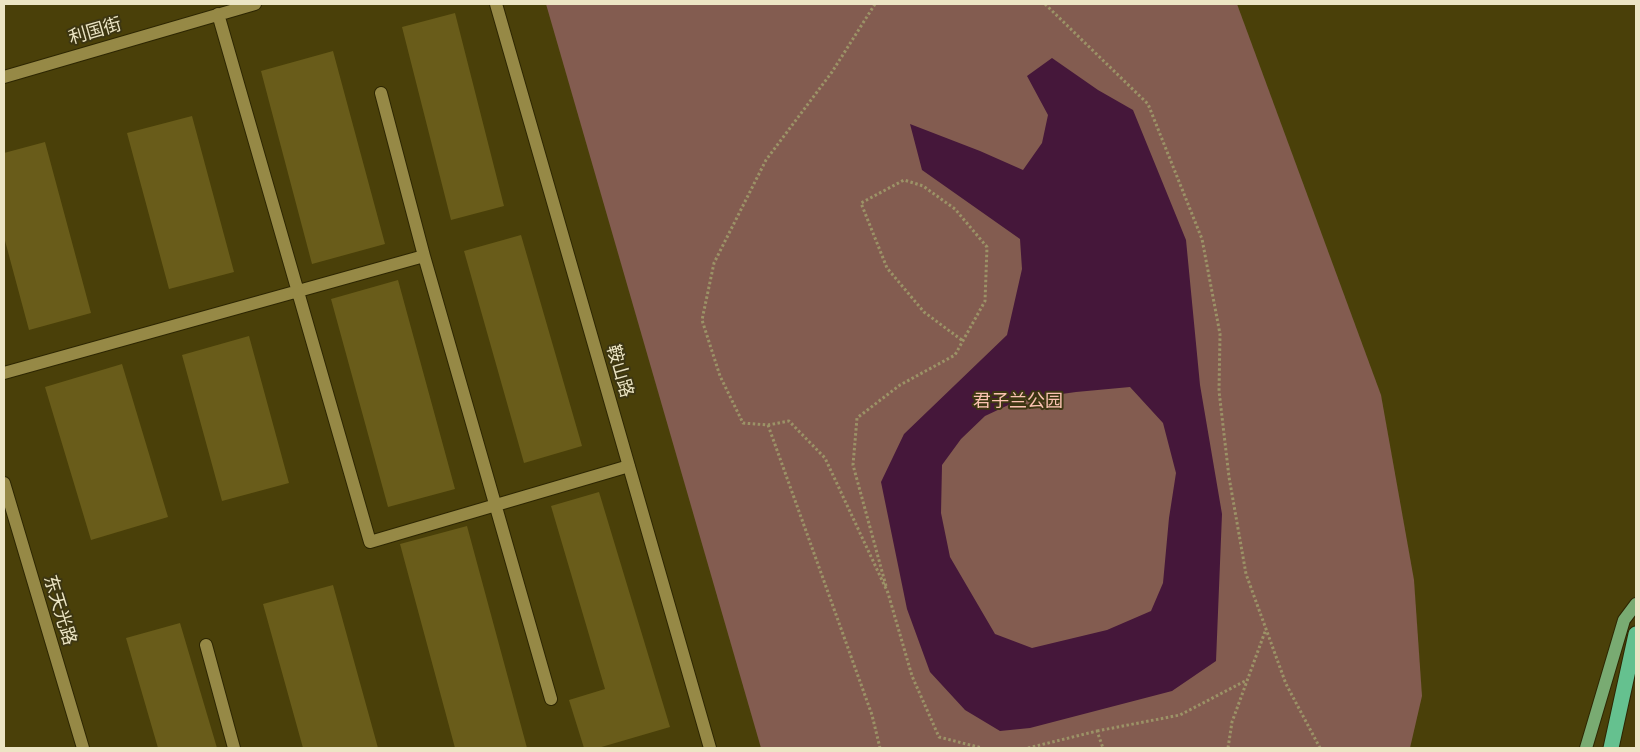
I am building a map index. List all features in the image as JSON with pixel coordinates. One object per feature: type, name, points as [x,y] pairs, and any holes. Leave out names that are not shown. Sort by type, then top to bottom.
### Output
[{"type":"highway","points":[[1611,748],[1636,634]]},
{"type":"main road","points":[[1586,748],[1624,620],[1636,604]]},
{"type":"street","name":"利国街","points":[[4,77],[255,4]]},
{"type":"street","name":"鞍山路","points":[[496,4],[710,748]]},
{"type":"street","points":[[218,14],[370,542],[629,466]]},
{"type":"street","points":[[380,93],[424,256],[551,699]]},
{"type":"street","points":[[4,373],[424,256]]},
{"type":"street","name":"东天光路","points":[[4,483],[83,748]]},
{"type":"street","points":[[206,645],[234,748]]},
{"type":"path","points":[[875,4],[832,72],[766,160],[714,262],[702,320],[717,367],[743,423],[768,425],[789,421],[824,458],[888,593]]},
{"type":"path","points":[[1046,4],[1148,104],[1202,239],[1220,334],[1219,391],[1229,477],[1246,574],[1286,684],[1320,748]]},
{"type":"path","points":[[962,341],[924,312],[887,268],[862,203],[904,180],[923,186],[955,209],[987,247],[985,301],[955,355],[900,386],[857,418],[853,465],[912,676],[939,737],[982,748]]},
{"type":"path","points":[[768,425],[872,715],[880,748]]},
{"type":"path","points":[[1228,748],[1232,722],[1266,628]]},
{"type":"path","points":[[1028,748],[1097,731],[1180,715],[1247,680]]},
{"type":"path","points":[[1097,731],[1103,748]]},
{"type":"green space","name":"君子兰公园","points":[[546,4],[1237,4],[1381,395],[1414,580],[1422,696],[1410,748],[761,748]]},
{"type":"shaded area","points":[[1052,58],[1098,90],[1133,110],[1186,240],[1200,385],[1222,514],[1216,661],[1172,691],[1030,728],[1000,731],[965,710],[930,672],[907,609],[881,482],[904,434],[1007,335],[1022,269],[1020,239],[922,170],[910,124],[1023,170],[1042,143],[1048,115],[1027,76]],"holes":[[[1130,387],[1163,423],[1176,473],[1169,518],[1163,583],[1151,611],[1107,630],[1032,648],[995,634],[950,557],[941,513],[942,465],[961,439],[985,416],[1019,400]]]},
{"type":"building","points":[[455,13],[504,206],[451,220],[402,27]]},
{"type":"building","points":[[333,51],[385,244],[312,264],[261,71]]},
{"type":"building","points":[[192,116],[234,272],[169,289],[127,133]]},
{"type":"building","points":[[45,142],[91,313],[29,330],[4,237],[4,153]]},
{"type":"building","points":[[521,235],[582,446],[524,463],[464,251]]},
{"type":"building","points":[[398,280],[455,489],[388,507],[331,299]]},
{"type":"building","points":[[249,336],[289,483],[222,501],[182,355]]},
{"type":"building","points":[[122,364],[168,517],[91,540],[45,387]]},
{"type":"building","points":[[599,492],[670,727],[598,748],[584,748],[569,700],[605,689],[551,506]]},
{"type":"building","points":[[467,526],[527,748],[455,748],[400,544]]},
{"type":"building","points":[[333,585],[378,748],[303,748],[263,604]]},
{"type":"building","points":[[180,623],[217,748],[158,748],[126,638]]}]
